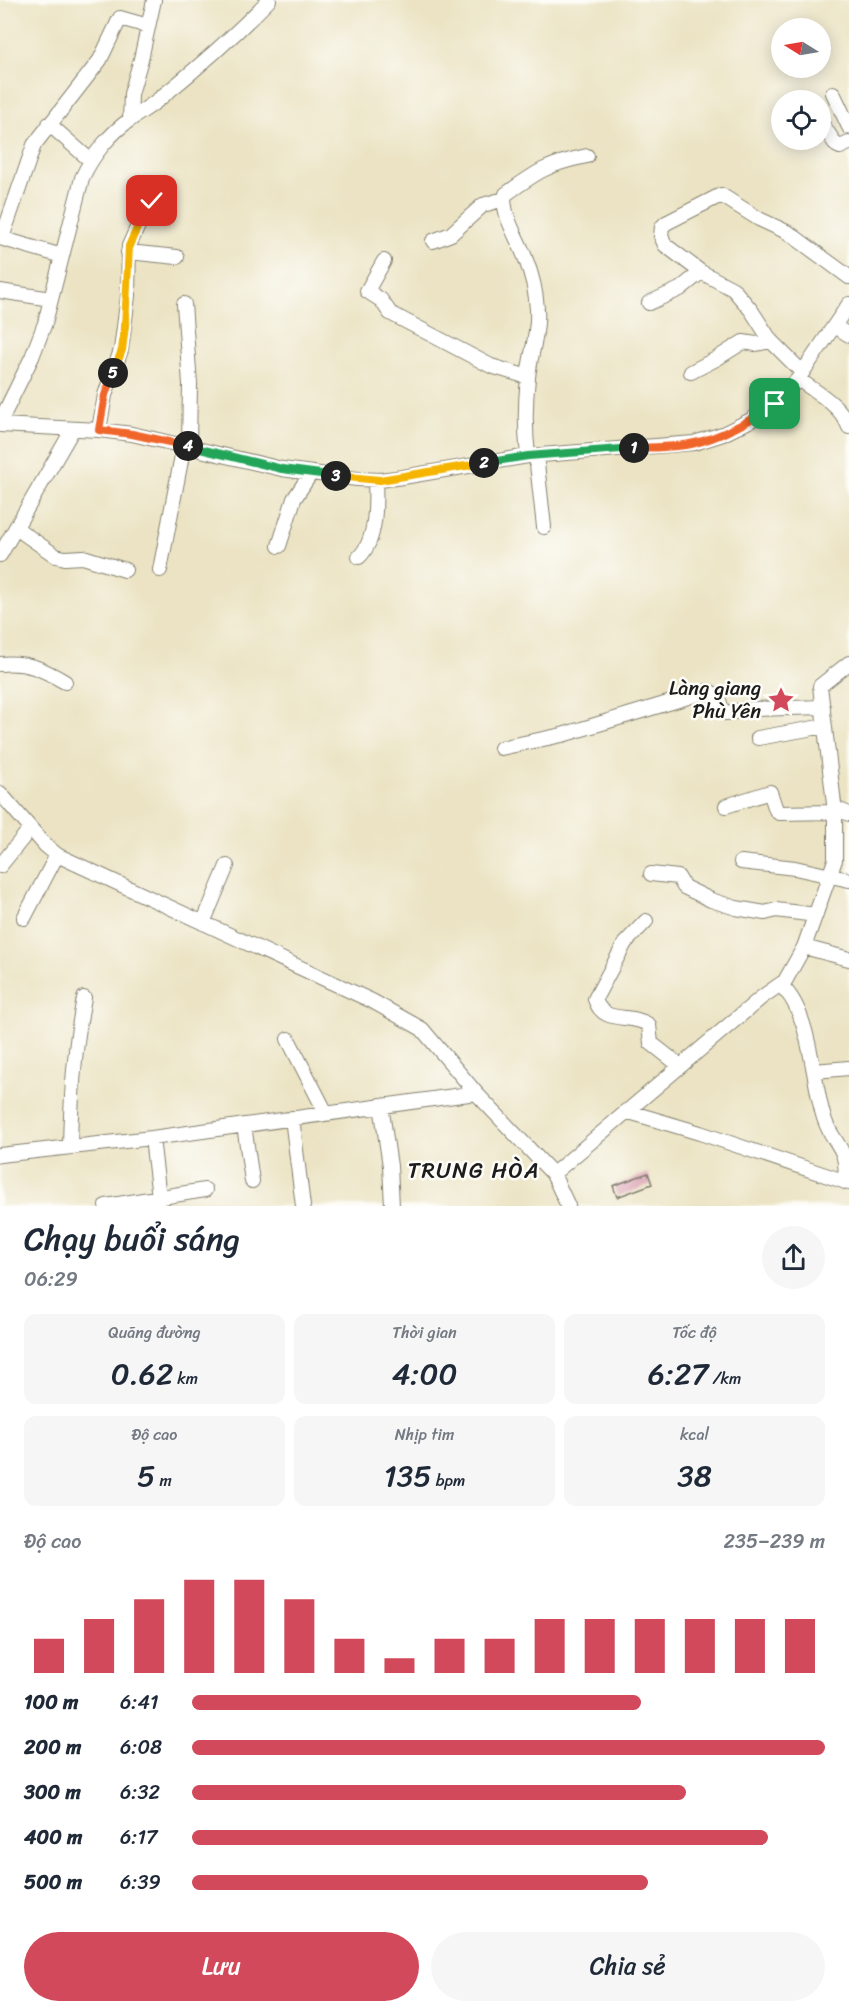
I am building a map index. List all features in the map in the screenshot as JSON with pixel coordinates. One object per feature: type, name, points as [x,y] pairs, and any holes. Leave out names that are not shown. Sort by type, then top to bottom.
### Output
[{"type":"street","points":[[130,120],[131,94],[154,0]]},
{"type":"street","points":[[269,0],[228,42],[147,110],[130,120],[105,143],[91,160],[82,178],[45,323],[32,357],[0,423],[132,434],[282,469],[375,480],[532,456],[694,443],[723,434],[751,420],[775,404],[800,375],[849,303]]},
{"type":"street","points":[[62,256],[1,238],[34,145],[99,60],[120,18],[148,26]]},
{"type":"street","points":[[833,93],[849,127]]},
{"type":"street","points":[[49,124],[91,160]]},
{"type":"street","points":[[831,137],[840,147],[849,143]]},
{"type":"street","points":[[544,527],[525,429],[528,377],[537,326],[537,310],[526,260],[515,236],[504,199],[506,194],[544,168],[557,162],[587,156]]},
{"type":"street","points":[[849,277],[789,233],[759,219],[721,195],[662,227],[661,236],[666,245],[701,272],[733,289],[800,375],[846,418],[849,427]]},
{"type":"street","points":[[433,241],[451,234],[483,205],[504,199]]},
{"type":"street","points":[[99,430],[105,395],[122,350],[132,236],[152,201]]},
{"type":"street","points":[[129,252],[177,257]]},
{"type":"street","points":[[384,261],[368,291],[381,300],[390,313],[491,366],[528,377]]},
{"type":"street","points":[[649,303],[680,289],[701,272]]},
{"type":"street","points":[[0,291],[51,299]]},
{"type":"street","points":[[160,570],[186,446],[190,384],[184,304]]},
{"type":"street","points":[[834,326],[849,335]]},
{"type":"street","points":[[691,372],[743,342],[756,344],[771,340]]},
{"type":"street","points":[[0,555],[72,429]]},
{"type":"street","points":[[279,546],[294,499],[311,473]]},
{"type":"street","points":[[359,557],[366,551],[369,542],[373,522],[375,480]]},
{"type":"street","points":[[16,528],[56,556],[83,557],[125,570]]},
{"type":"street","points":[[0,664],[13,663],[43,668],[65,682]]},
{"type":"street","points":[[553,1174],[680,1065],[762,997],[785,981],[804,947],[835,860],[840,811],[820,686],[849,663]]},
{"type":"street","points":[[501,748],[562,735],[708,691],[718,696],[722,711],[726,713],[753,709],[823,707]]},
{"type":"street","points":[[758,738],[825,726]]},
{"type":"street","points":[[726,806],[770,792],[779,813],[840,811]]},
{"type":"street","points":[[0,793],[30,829],[57,855],[372,1001],[422,1029],[476,1093],[553,1174],[568,1206]]},
{"type":"street","points":[[0,866],[30,829]]},
{"type":"street","points":[[24,918],[57,855]]},
{"type":"street","points":[[741,862],[795,868],[849,880]]},
{"type":"street","points":[[203,923],[227,866]]},
{"type":"street","points":[[651,874],[678,877],[684,887],[711,900],[736,908],[765,913],[776,910],[816,915]]},
{"type":"street","points":[[646,921],[625,943],[595,999],[598,1008],[604,1014],[638,1019],[649,1025],[651,1043],[680,1065]]},
{"type":"street","points":[[804,947],[849,959]]},
{"type":"street","points":[[626,1110],[847,1182],[843,1150],[824,1120],[799,1015],[789,993],[780,985]]},
{"type":"street","points":[[70,1146],[70,1099],[75,1046],[84,998]]},
{"type":"street","points":[[288,1040],[326,1113]]},
{"type":"street","points":[[814,1071],[849,1068]]},
{"type":"street","points":[[0,1155],[152,1138],[476,1093]]},
{"type":"street","points":[[381,1105],[393,1206]]},
{"type":"street","points":[[292,1118],[303,1206]]},
{"type":"street","points":[[244,1125],[252,1181]]},
{"type":"street","points":[[152,1138],[160,1202]]},
{"type":"street","points":[[113,1206],[160,1202],[205,1190]]},
{"type":"building","points":[[648,1173],[652,1184],[617,1197],[613,1186]]},
{"type":"place","name":"Làng giang Phù Yên","points":[[781,700]]},
{"type":"district","name":"TRUNG HÒA","points":[[474,1170]]},
{"type":"route","points":[[152,201],[132,236],[129,246],[128,296],[122,350],[105,395],[99,430],[132,434],[282,469],[380,480],[528,456],[668,447],[694,443],[723,434],[751,420],[775,404]]}]
